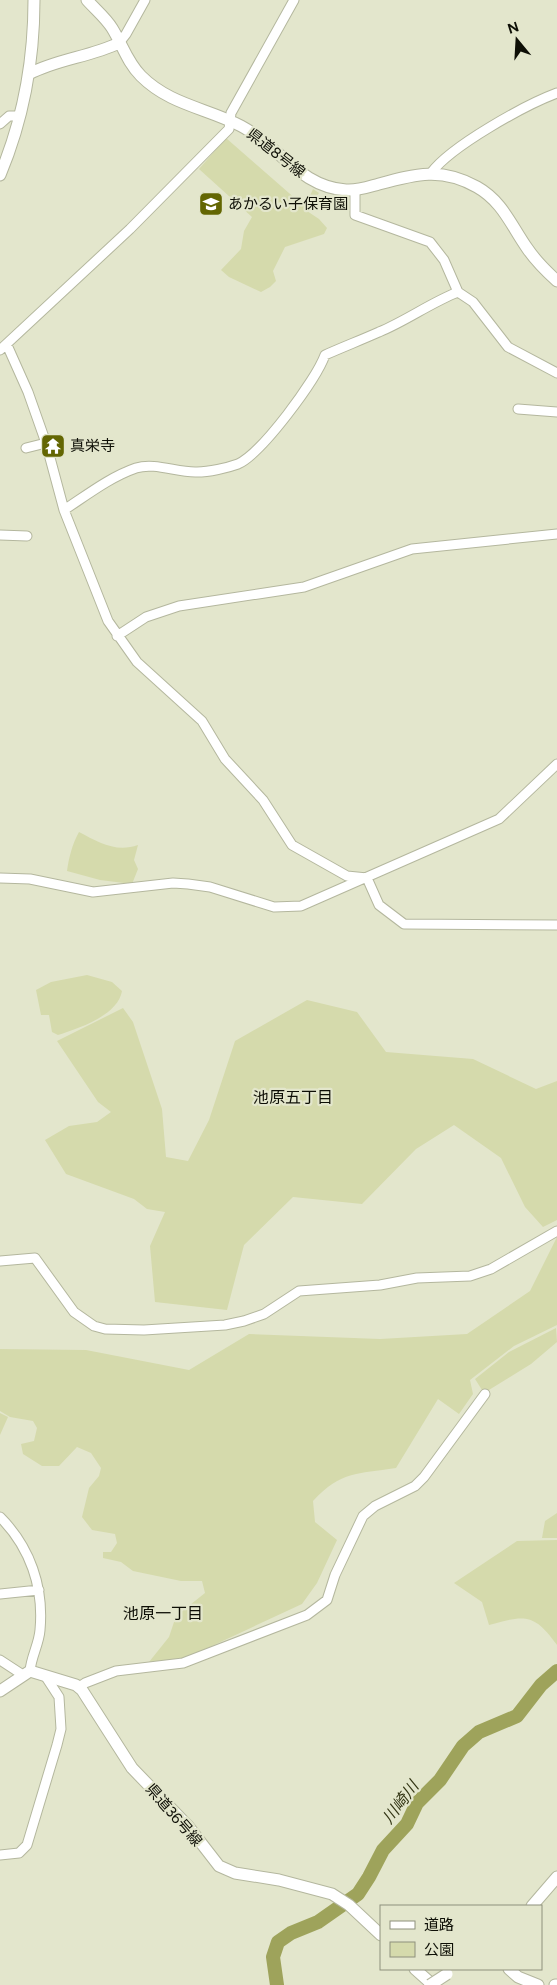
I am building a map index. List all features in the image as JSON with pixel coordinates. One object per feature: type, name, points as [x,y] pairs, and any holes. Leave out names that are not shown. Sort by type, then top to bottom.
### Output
[{"type":"main road","points":[[0,175],[20,116],[29,74],[34,0]]},
{"type":"main road","name":"県道8号線","points":[[87,0],[109,24],[132,66],[155,88],[179,102],[230,122],[260,139],[281,159],[307,178],[331,187],[355,190],[408,175],[431,173],[462,180],[491,197],[506,213],[528,249],[557,281]]},
{"type":"main road","points":[[29,74],[52,63],[105,49],[119,43]]},
{"type":"main road","points":[[0,1692],[26,1673],[79,1687]]},
{"type":"main road","name":"県道36号線","points":[[79,1687],[132,1768],[188,1826],[219,1866],[235,1873],[302,1885],[341,1899],[380,1934]]},
{"type":"main road","points":[[533,1905],[557,1877]]},
{"type":"main road","points":[[416,1970],[431,1985],[451,1971]]},
{"type":"main road","points":[[510,1970],[523,1983],[538,1985]]},
{"type":"street","points":[[119,43],[145,0]]},
{"type":"street","points":[[294,0],[231,113],[229,129],[4,347],[28,392],[46,443],[64,510],[108,621],[117,636],[138,662],[202,721],[225,760],[262,800],[292,845],[347,876],[367,878]]},
{"type":"street","points":[[431,173],[444,158],[496,125],[534,102],[557,94]]},
{"type":"street","points":[[0,124],[9,116],[20,116]]},
{"type":"street","points":[[355,190],[355,215],[430,242],[444,260],[458,292],[472,302],[508,347],[557,373]]},
{"type":"street","points":[[64,510],[111,480],[138,467],[197,472],[238,464],[253,453],[300,399],[320,371],[325,355],[378,332],[435,301],[458,292]]},
{"type":"street","points":[[518,409],[557,412]]},
{"type":"street","points":[[26,448],[46,443]]},
{"type":"street","points":[[117,636],[146,617],[179,606],[304,587],[412,549],[557,534]]},
{"type":"street","points":[[0,535],[27,536]]},
{"type":"street","points":[[0,878],[30,879],[93,892],[173,883],[194,884],[254,902],[289,908],[311,903],[499,819],[557,764]]},
{"type":"street","points":[[367,878],[379,905],[404,924],[557,925]]},
{"type":"street","points":[[0,1261],[35,1258],[74,1312],[94,1326],[118,1330],[164,1329],[225,1325],[244,1321],[264,1314],[299,1291],[380,1285],[417,1278],[470,1276],[491,1269],[557,1231]]},
{"type":"street","points":[[79,1687],[116,1671],[183,1664],[306,1615],[326,1600],[335,1575],[363,1516],[375,1506],[415,1486],[424,1477],[485,1394]]},
{"type":"street","points":[[0,1517],[17,1537],[30,1559],[39,1590],[40,1630],[26,1673],[0,1660]]},
{"type":"street","points":[[0,1594],[39,1590]]},
{"type":"street","points":[[0,1855],[19,1853],[27,1845],[57,1746],[61,1729],[59,1697],[46,1677]]},
{"type":"green space","points":[[226,138],[305,207],[313,189],[319,193],[307,211],[319,219],[327,228],[324,234],[285,247],[273,271],[276,281],[261,292],[229,277],[221,270],[241,249],[244,231],[252,217],[199,169]]},
{"type":"green space","points":[[79,832],[100,843],[115,847],[122,848],[138,845],[134,860],[138,869],[132,884],[100,880],[67,871],[71,851]]},
{"type":"green space","points":[[87,975],[112,982],[122,991],[119,999],[106,1014],[77,1029],[58,1035],[52,1032],[49,1015],[41,1015],[36,990],[51,982]]},
{"type":"green space","points":[[307,1000],[357,1012],[386,1052],[473,1059],[536,1089],[557,1081],[557,1220],[543,1227],[525,1207],[501,1158],[454,1125],[416,1149],[362,1204],[293,1197],[244,1245],[227,1310],[155,1302],[150,1246],[165,1212],[147,1209],[134,1199],[66,1174],[45,1140],[69,1126],[97,1122],[111,1112],[98,1102],[57,1041],[123,1008],[133,1022],[162,1109],[166,1157],[188,1161],[209,1120],[235,1041]]},
{"type":"green space","points":[[557,1237],[557,1325],[514,1346],[470,1380],[473,1394],[459,1414],[438,1399],[396,1468],[350,1475],[332,1484],[313,1501],[315,1522],[337,1540],[317,1583],[302,1604],[184,1659],[149,1662],[169,1637],[176,1616],[205,1593],[202,1581],[181,1581],[133,1571],[121,1562],[103,1558],[103,1552],[111,1552],[117,1543],[115,1534],[92,1530],[82,1517],[89,1488],[99,1476],[101,1468],[91,1453],[77,1447],[59,1466],[42,1466],[23,1454],[21,1444],[34,1441],[37,1428],[33,1421],[10,1417],[0,1411],[0,1349],[86,1350],[189,1370],[249,1334],[380,1339],[467,1334],[530,1291]]},
{"type":"green space","points":[[556,1328],[557,1342],[531,1364],[484,1393],[475,1379],[509,1352]]},
{"type":"green space","points":[[0,1413],[8,1417],[0,1435]]},
{"type":"green space","points":[[557,1513],[557,1538],[542,1538],[545,1521]]},
{"type":"green space","points":[[557,1540],[557,1645],[542,1627],[528,1619],[512,1619],[489,1625],[482,1602],[454,1583],[517,1541]]},
{"type":"waterway","name":"川崎川","points":[[277,1985],[273,1957],[278,1942],[291,1933],[318,1922],[358,1894],[383,1850],[407,1824],[417,1803],[440,1780],[463,1746],[479,1732],[517,1716],[541,1685],[557,1671]]},
{"type":"place","name":"あかるい子保育園","points":[[211,204]]},
{"type":"place","name":"真栄寺","points":[[53,446]]},
{"type":"district","name":"池原五丁目","points":[[293,1097]]},
{"type":"district","name":"池原一丁目","points":[[163,1613]]}]
